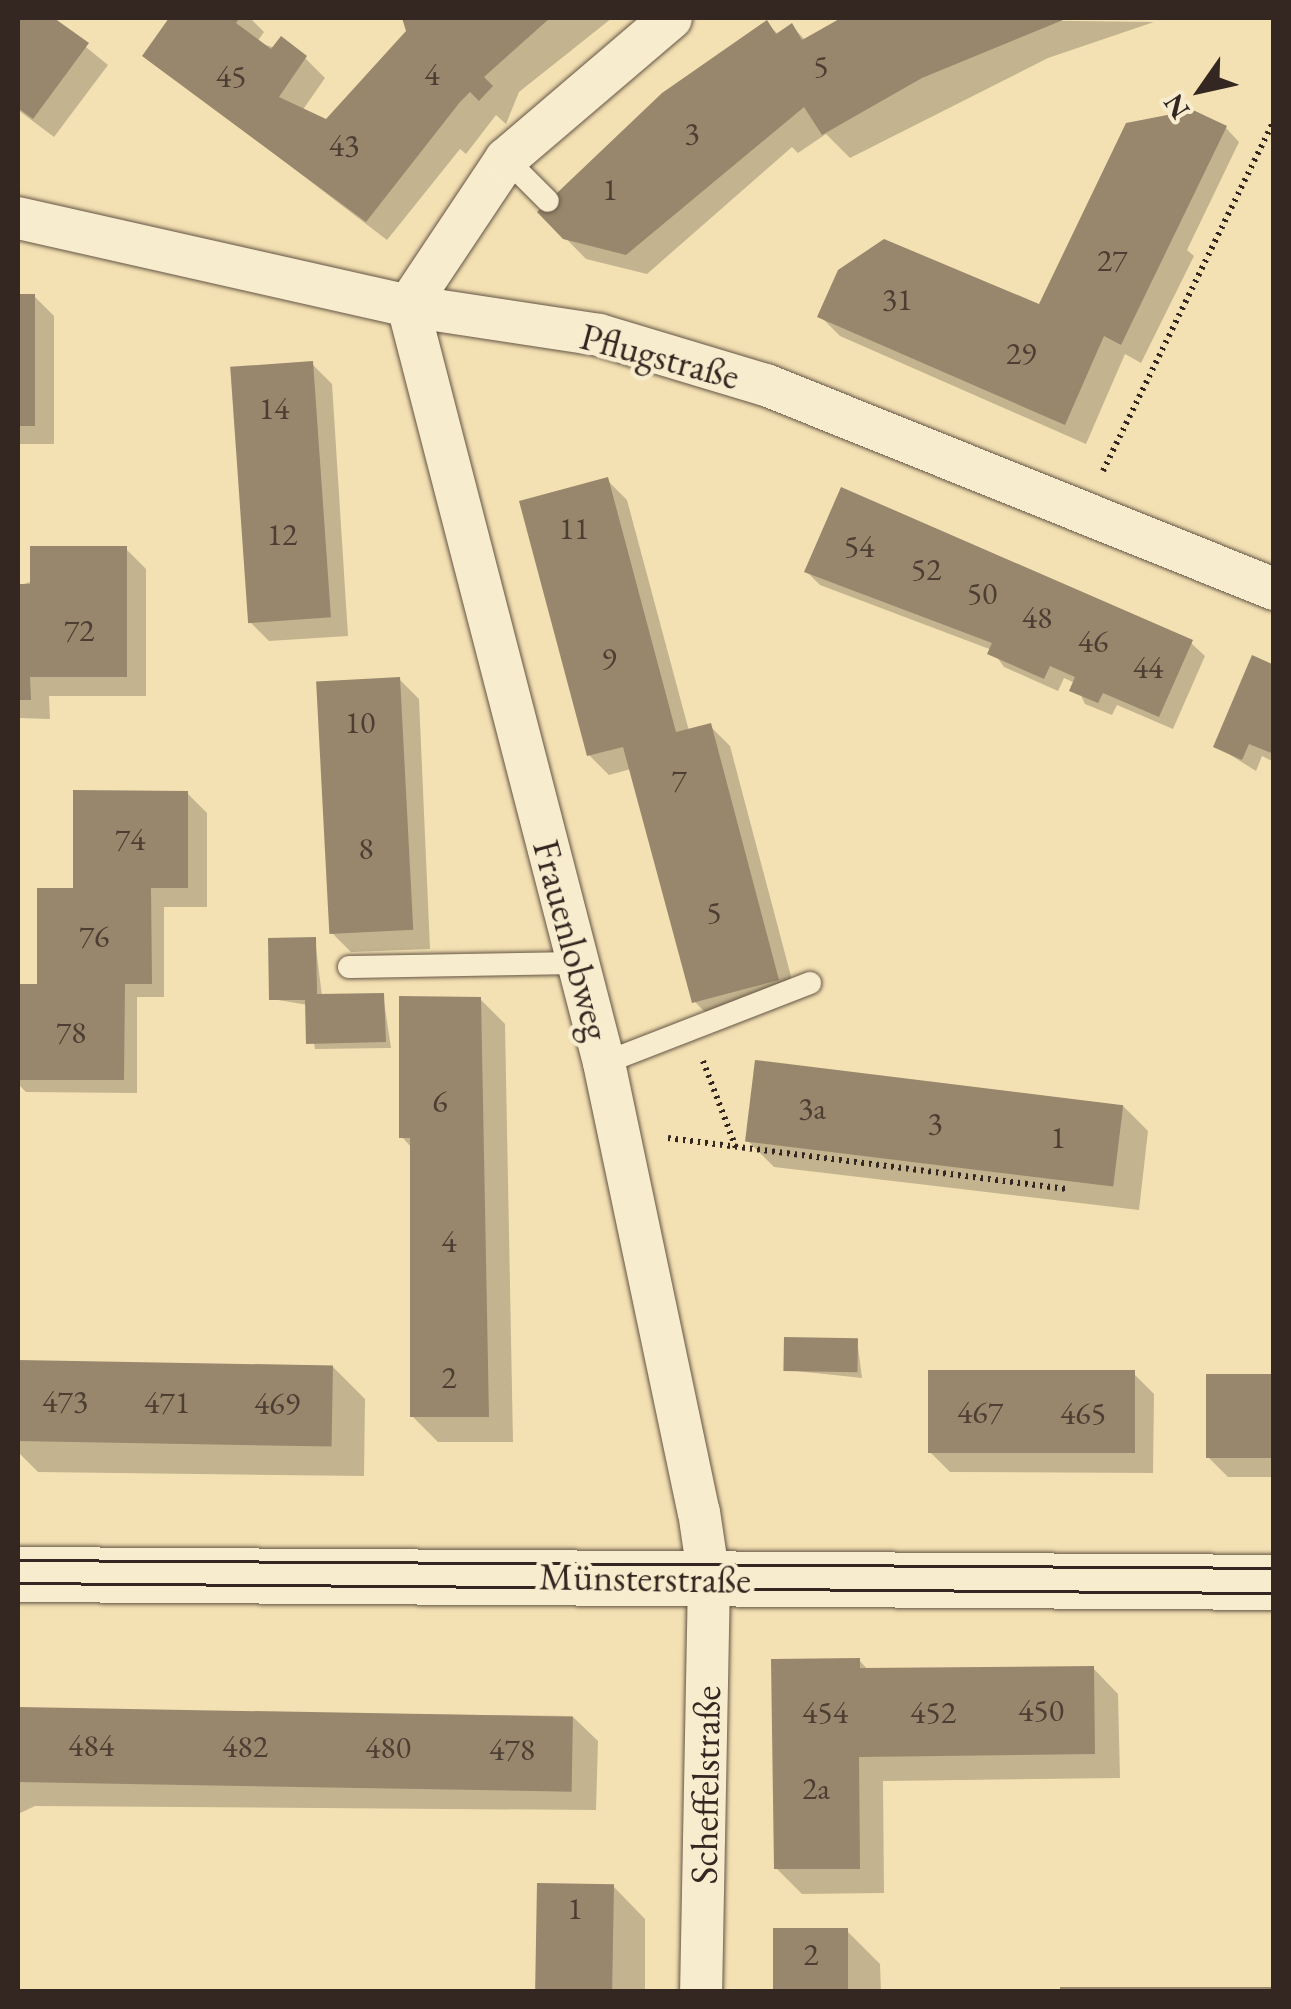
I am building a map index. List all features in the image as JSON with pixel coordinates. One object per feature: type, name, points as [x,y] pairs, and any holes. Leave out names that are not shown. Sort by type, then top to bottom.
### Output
[{"type":"street","points":[[408,306],[503,163],[671,18]]},
{"type":"street","name":"Pflugstraße","points":[[18,218],[408,306],[599,335],[766,384],[1086,508],[1274,589]]},
{"type":"street","name":"Frauenlobweg","points":[[408,306],[604,1063],[709,1579]]},
{"type":"street","name":"Münsterstraße","points":[[18,1574],[1274,1582]]},
{"type":"street","name":"Scheffelstraße","points":[[701,1992],[709,1579]]},
{"type":"lane","points":[[503,163],[548,201]]},
{"type":"lane","points":[[350,966],[578,963]]},
{"type":"lane","points":[[604,1063],[692,1034],[810,982]]},
{"type":"path","points":[[1086,508],[1274,122]]},
{"type":"path","points":[[692,1034],[736,1149]]},
{"type":"path","points":[[623,1147],[663,1137],[1067,1190]]},
{"type":"building","points":[[18,18],[54,18],[89,43],[33,119],[18,108]]},
{"type":"building","points":[[169,18],[240,18],[236,23],[271,49],[281,36],[307,56],[279,97],[326,119],[406,31],[402,18],[550,18],[484,77],[493,86],[479,101],[470,92],[460,102],[366,222],[142,56]]},
{"type":"building","points":[[841,18],[1068,18],[922,78],[822,135],[804,107],[626,255],[563,239],[537,212],[662,93],[767,20],[776,34],[792,23],[802,40]]},
{"type":"building","points":[[1193,110],[1227,126],[1121,345],[1104,336],[1065,425],[817,317],[838,270],[884,239],[1039,304],[1126,123]]},
{"type":"building","points":[[18,294],[35,294],[35,426],[18,426]]},
{"type":"building","points":[[313,361],[331,617],[248,623],[230,367]]},
{"type":"building","points":[[608,477],[676,732],[711,723],[779,980],[692,1003],[623,747],[587,756],[519,501]]},
{"type":"building","points":[[841,487],[1193,640],[1159,717],[1103,693],[1098,703],[1069,691],[1075,677],[1050,666],[1044,679],[987,654],[992,643],[804,572]]},
{"type":"building","points":[[30,546],[127,546],[127,677],[30,677],[31,700],[18,700],[18,584],[30,584]]},
{"type":"building","points":[[1252,655],[1274,665],[1274,754],[1249,744],[1242,760],[1213,747]]},
{"type":"building","points":[[400,677],[413,930],[329,934],[316,681]]},
{"type":"building","points":[[73,790],[188,791],[188,888],[151,888],[152,984],[125,984],[124,1080],[18,1080],[18,984],[37,984],[37,888],[73,888]]},
{"type":"building","points":[[316,937],[317,994],[384,993],[386,1042],[306,1044],[305,1000],[269,1000],[268,938]]},
{"type":"building","points":[[399,996],[481,997],[489,1417],[410,1417],[410,1138],[399,1138]]},
{"type":"building","points":[[755,1060],[1123,1105],[1113,1187],[745,1141]]},
{"type":"building","points":[[784,1337],[858,1338],[857,1372],[783,1371]]},
{"type":"building","points":[[18,1360],[333,1365],[332,1446],[18,1441]]},
{"type":"building","points":[[928,1370],[1135,1370],[1135,1453],[928,1453]]},
{"type":"building","points":[[1206,1374],[1274,1374],[1274,1458],[1206,1458]]},
{"type":"building","points":[[860,1658],[860,1668],[1094,1666],[1095,1754],[859,1757],[860,1869],[774,1869],[771,1659]]},
{"type":"building","points":[[18,1707],[573,1717],[572,1792],[18,1782]]},
{"type":"building","points":[[537,1883],[614,1884],[612,1992],[535,1992]]},
{"type":"building","points":[[773,1928],[848,1928],[848,1992],[773,1992]]},
{"type":"building","points":[[1060,1987],[1274,1987],[1274,1992],[1060,1992]]},
{"type":"tram line","points":[[18,1560],[1274,1568]]},
{"type":"tram line","points":[[18,1583],[1274,1593]]}]
